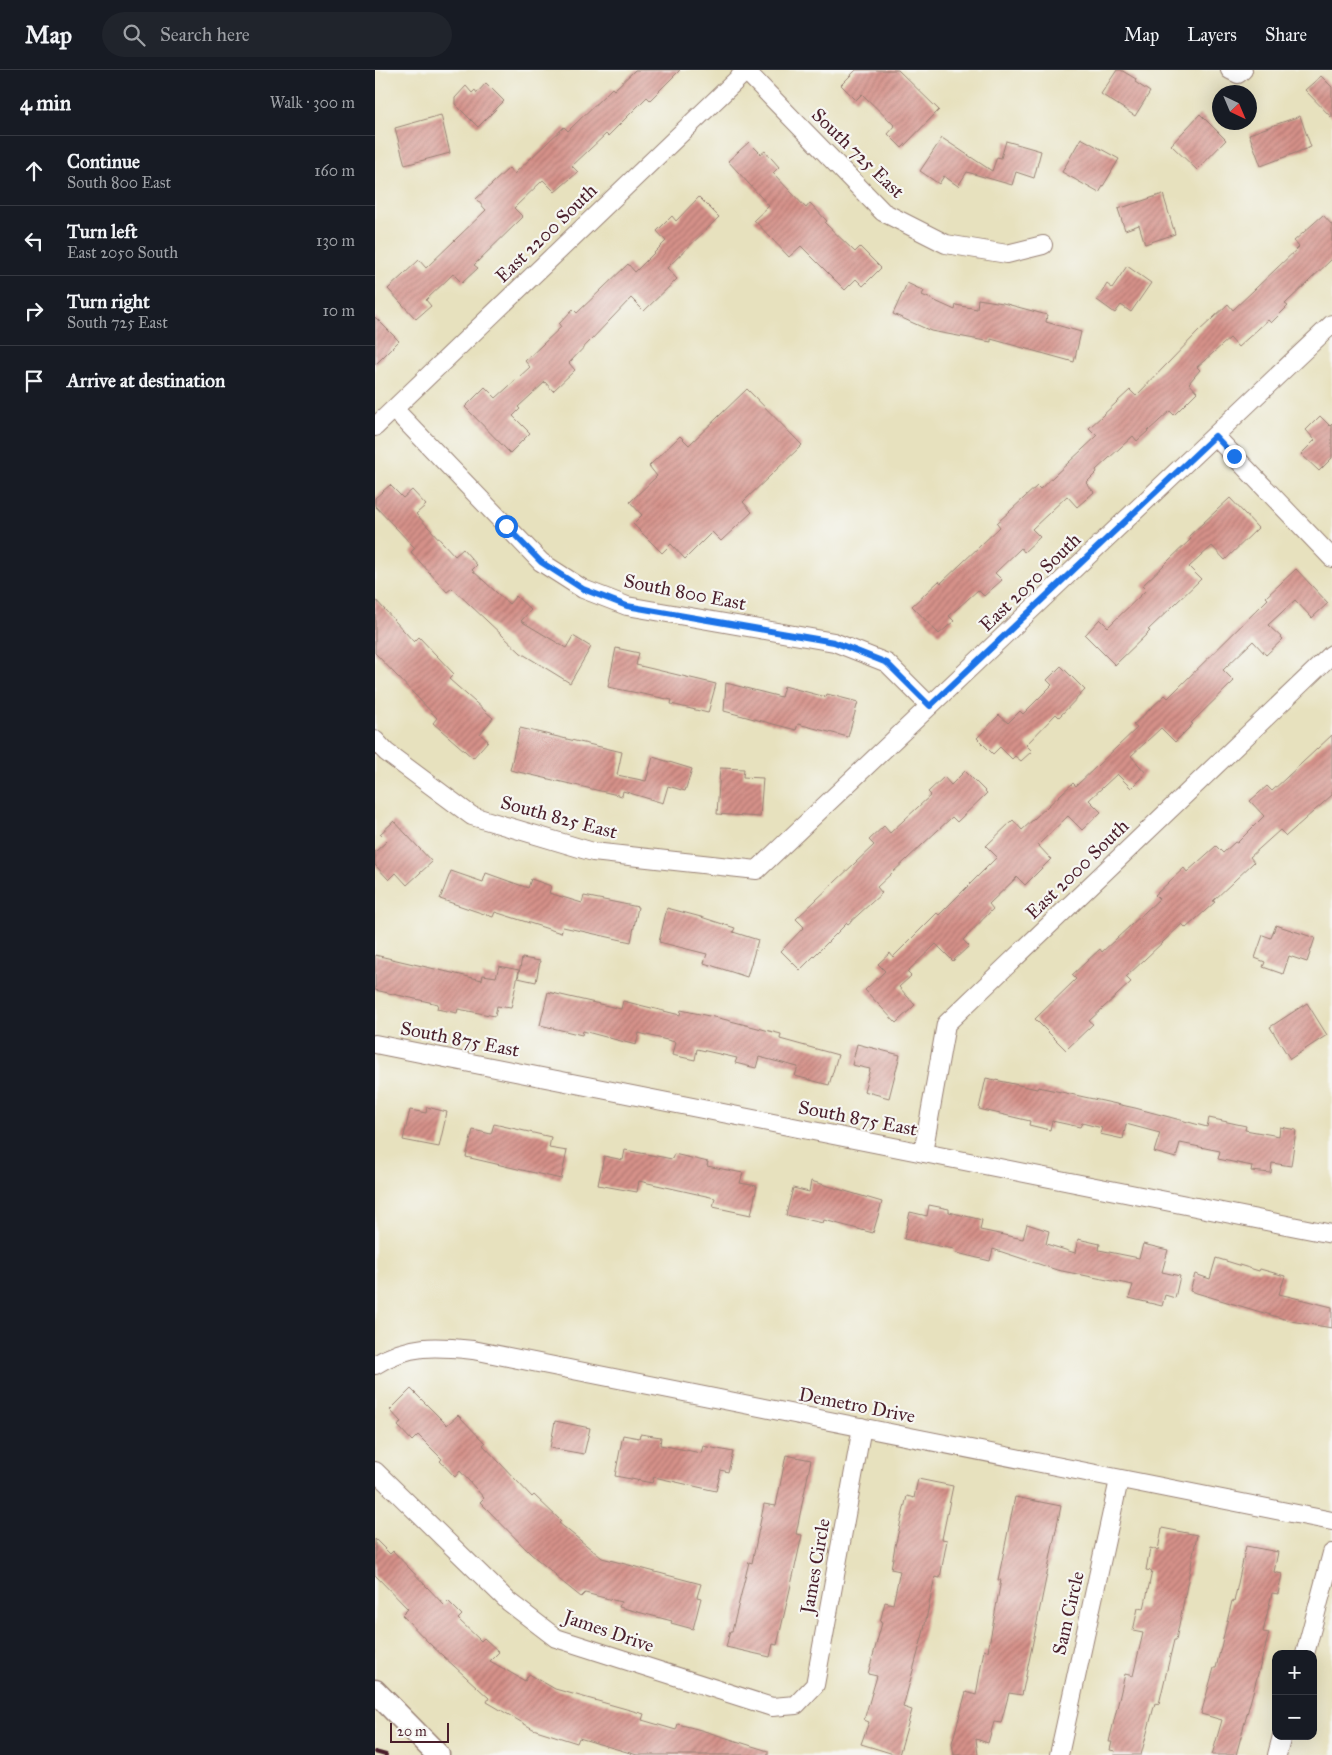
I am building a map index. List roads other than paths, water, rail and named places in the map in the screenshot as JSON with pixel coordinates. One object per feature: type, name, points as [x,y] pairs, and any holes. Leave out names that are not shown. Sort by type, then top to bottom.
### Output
[{"type":"street","name":"South 725 East","points":[[747,70],[883,212],[946,244],[1007,254],[1043,245]]},
{"type":"street","name":"East 2200 South","points":[[375,427],[747,70]]},
{"type":"street","name":"East 2050 South","points":[[757,870],[1332,324]]},
{"type":"street","name":"South 800 East","points":[[394,409],[541,562],[583,589],[627,606],[834,642],[887,663],[930,706]]},
{"type":"street","points":[[1215,436],[1332,558]]},
{"type":"street","name":"East 2000 South","points":[[923,1152],[946,1024],[1332,654]]},
{"type":"street","name":"South 825 East","points":[[379,752],[472,816],[593,852],[757,870]]},
{"type":"street","name":"South 875 East","points":[[375,1044],[1332,1234]]},
{"type":"street","name":"Demetro Drive","points":[[375,1365],[387,1357],[431,1346],[473,1350],[1332,1521]]},
{"type":"street","name":"James Circle","points":[[796,1705],[815,1685],[862,1427]]},
{"type":"street","name":"James Drive","points":[[375,1471],[509,1602],[556,1638],[772,1707],[796,1705]]},
{"type":"street","name":"Sam Circle","points":[[1059,1755],[1119,1480]]},
{"type":"street","points":[[1306,1650],[1332,1553]]},
{"type":"street","points":[[375,1691],[438,1755]]},
{"type":"street","points":[[1277,1755],[1281,1740]]},
{"type":"railway","points":[[375,1752],[386,1755]]}]
